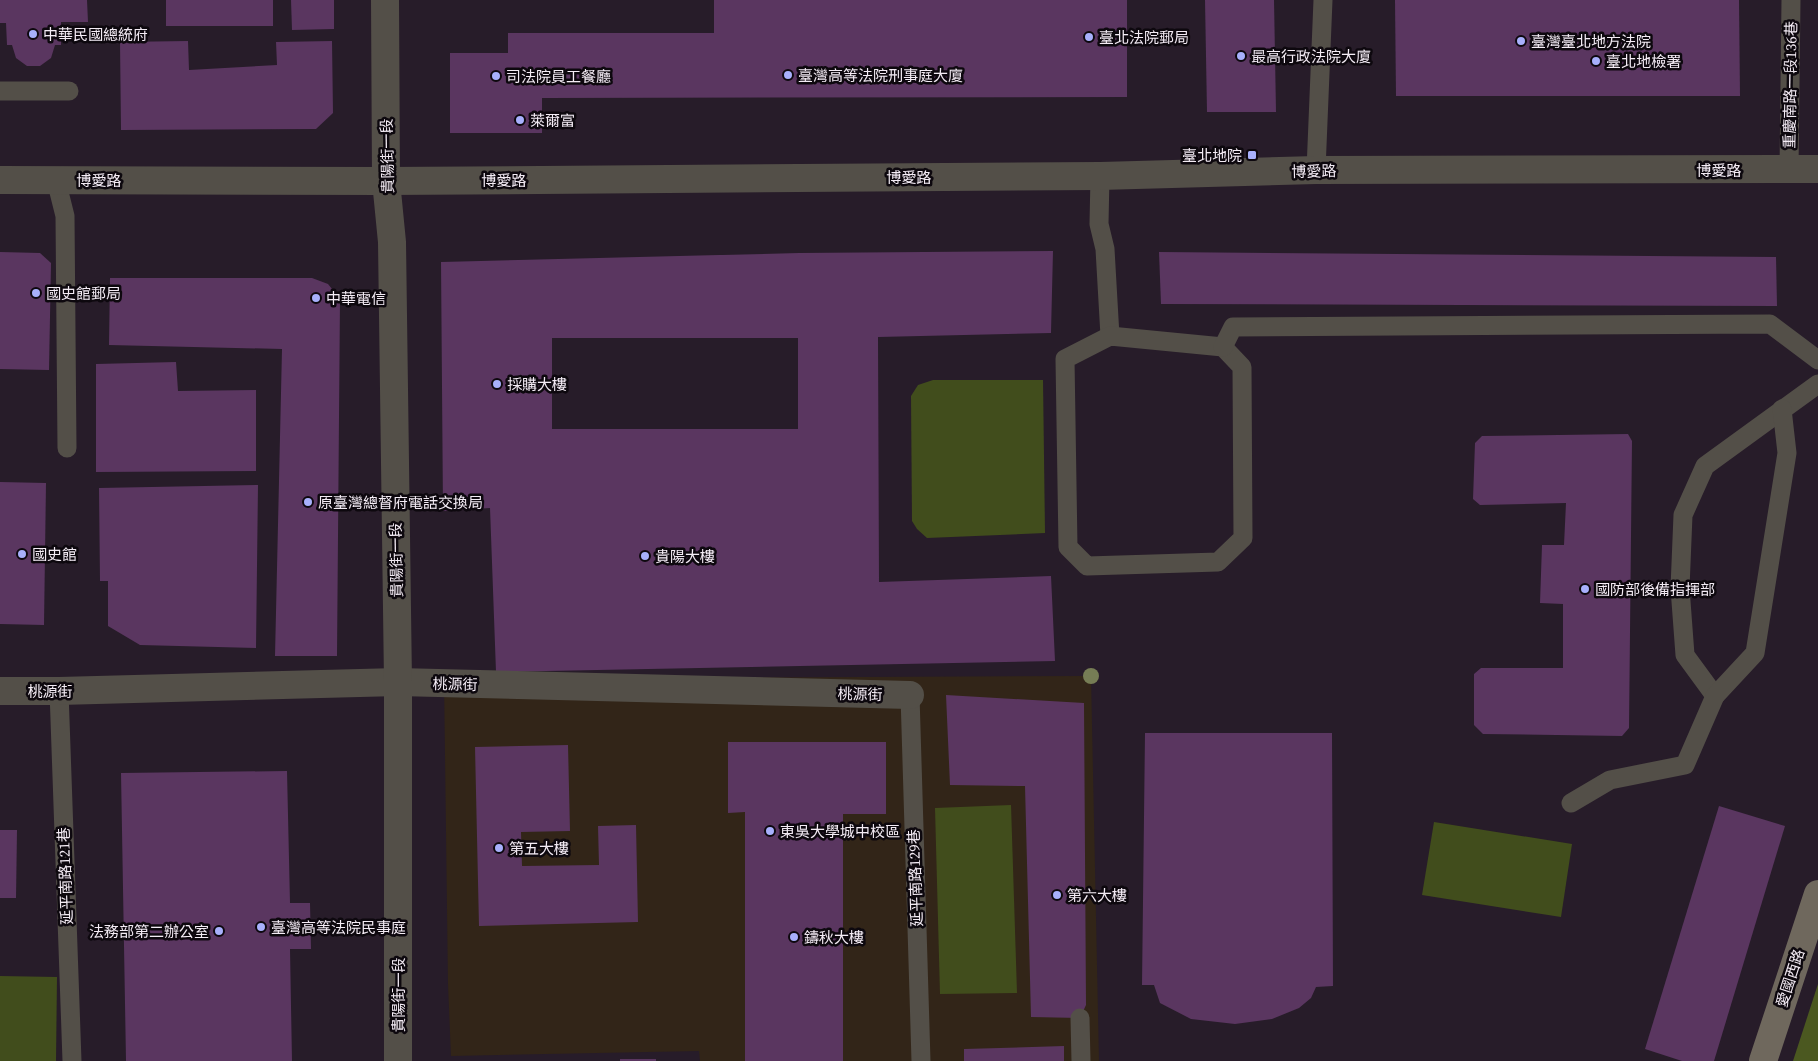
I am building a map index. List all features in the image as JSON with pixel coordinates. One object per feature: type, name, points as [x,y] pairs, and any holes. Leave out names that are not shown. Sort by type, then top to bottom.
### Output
[{"type":"main road","name":"愛國西路","points":[[1763,1061],[1818,894]]},
{"type":"street","name":"貴陽街一段","points":[[385,0],[386,181],[392,242],[398,682],[398,1061]]},
{"type":"street","name":"博愛路","points":[[0,180],[386,181],[1100,176],[1316,170],[1818,169]]},
{"type":"street","name":"桃源街","points":[[0,691],[398,682],[910,695]]},
{"type":"lane","points":[[1316,170],[1323,0]]},
{"type":"lane","name":"重慶南路一段136巷","points":[[1790,170],[1792,0]]},
{"type":"lane","points":[[0,90],[69,91]]},
{"type":"lane","points":[[1100,176],[1099,224],[1106,249],[1110,336]]},
{"type":"lane","points":[[56,180],[65,216],[67,448]]},
{"type":"lane","points":[[1223,347],[1234,327],[1770,324],[1818,360]]},
{"type":"lane","points":[[1110,336],[1223,347],[1242,367],[1243,538],[1218,562],[1087,566],[1068,547],[1065,358],[1110,336]]},
{"type":"lane","points":[[1715,696],[1685,655],[1680,588],[1683,515],[1705,466],[1818,384]]},
{"type":"lane","points":[[1571,803],[1610,780],[1686,765],[1715,696],[1755,653],[1787,453],[1782,409]]},
{"type":"lane","name":"延平南路121巷","points":[[59,691],[72,1061]]},
{"type":"lane","name":"延平南路129巷","points":[[910,695],[921,1061]]},
{"type":"lane","points":[[1080,1018],[1081,1061]]},
{"type":"shaded area","name":"東吳大學城中校區","points":[[1091,676],[1099,1061],[700,1061],[699,1051],[451,1056],[448,984],[444,679]]},
{"type":"green space","points":[[933,380],[1043,380],[1045,533],[927,538],[917,529],[912,521],[911,396],[918,385]]},
{"type":"green space","points":[[1011,805],[1017,993],[940,994],[935,808]]},
{"type":"green space","points":[[1434,822],[1572,844],[1561,917],[1422,895]]},
{"type":"green space","points":[[0,976],[57,977],[56,1061],[0,1061]]},
{"type":"green space","points":[[1818,984],[1818,1061],[1793,1061]]},
{"type":"building","name":"中華民國總統府","points":[[0,0],[87,0],[88,22],[61,22],[61,45],[55,45],[51,58],[40,66],[27,66],[16,58],[12,45],[7,45],[6,23],[0,23]]},
{"type":"building","points":[[166,0],[273,0],[273,26],[166,26]]},
{"type":"building","points":[[291,0],[334,0],[334,29],[292,30]]},
{"type":"building","name":"臺灣高等法院刑事庭大廈","points":[[714,0],[1127,0],[1127,97],[542,98],[542,133],[450,133],[450,53],[508,53],[508,33],[714,33]]},
{"type":"building","name":"最高行政法院大廈","points":[[1205,0],[1274,0],[1276,112],[1207,112]]},
{"type":"building","points":[[1395,0],[1739,0],[1740,96],[1396,96]]},
{"type":"building","points":[[188,41],[189,70],[277,65],[276,42],[332,41],[333,113],[316,129],[121,130],[120,42]]},
{"type":"building","points":[[1053,251],[1051,333],[878,337],[879,582],[1051,576],[1055,661],[496,672],[490,508],[443,511],[441,262],[799,253]],"holes":[[[552,338],[798,338],[798,429],[552,429]]]},
{"type":"building","points":[[0,252],[40,253],[51,263],[49,370],[0,369]]},
{"type":"building","points":[[1159,252],[1776,257],[1777,306],[1161,304]]},
{"type":"building","name":"原臺灣總督府電話交換局","points":[[110,278],[312,278],[328,284],[340,299],[337,656],[275,656],[282,349],[109,345]]},
{"type":"building","points":[[176,362],[178,391],[256,390],[256,471],[96,472],[96,364]]},
{"type":"building","name":"國防部後備指揮部","points":[[1628,434],[1632,441],[1629,728],[1622,736],[1483,734],[1474,725],[1474,674],[1481,668],[1563,668],[1563,604],[1540,603],[1542,545],[1564,545],[1566,503],[1480,505],[1473,499],[1475,443],[1482,436]]},
{"type":"building","name":"國史館","points":[[0,482],[46,483],[44,625],[0,624]]},
{"type":"building","points":[[258,485],[256,648],[140,645],[108,626],[108,581],[100,581],[99,488]]},
{"type":"building","name":"第六大樓","points":[[946,695],[1084,703],[1086,1005],[1080,1018],[1031,1017],[1025,786],[950,785]]},
{"type":"building","points":[[1145,733],[1332,733],[1333,986],[1316,987],[1311,998],[1299,1008],[1272,1019],[1235,1024],[1191,1019],[1160,1003],[1154,985],[1142,985]]},
{"type":"building","name":"鑄秋大樓","points":[[728,742],[886,742],[886,814],[843,814],[843,1061],[745,1061],[745,812],[728,813]]},
{"type":"building","name":"第五大樓","points":[[568,745],[570,831],[521,832],[522,866],[599,865],[598,826],[636,825],[638,922],[479,926],[475,747]]},
{"type":"building","points":[[287,771],[290,903],[310,903],[311,949],[290,949],[292,1061],[126,1061],[121,773]]},
{"type":"building","points":[[1719,806],[1785,826],[1714,1061],[1682,1061],[1645,1049]]},
{"type":"building","points":[[0,830],[17,830],[16,898],[0,898]]},
{"type":"building","points":[[1064,1046],[1064,1061],[964,1061],[964,1049]]},
{"type":"building","points":[[620,1059],[656,1059],[656,1061],[620,1061]]},
{"type":"place","name":"中華民國總統府","points":[[33,34]]},
{"type":"place","name":"臺北法院郵局","points":[[1089,37]]},
{"type":"place","name":"臺灣臺北地方法院","points":[[1521,41]]},
{"type":"place","name":"最高行政法院大廈","points":[[1241,56]]},
{"type":"place","name":"臺北地檢署","points":[[1596,61]]},
{"type":"place","name":"臺灣高等法院刑事庭大廈","points":[[788,75]]},
{"type":"place","name":"司法院員工餐廳","points":[[496,76]]},
{"type":"place","name":"萊爾富","points":[[520,120]]},
{"type":"place","name":"臺北地院","points":[[1252,155]]},
{"type":"place","name":"國史館郵局","points":[[36,293]]},
{"type":"place","name":"中華電信","points":[[316,298]]},
{"type":"place","name":"採購大樓","points":[[497,384]]},
{"type":"place","name":"原臺灣總督府電話交換局","points":[[308,502]]},
{"type":"place","name":"國史館","points":[[22,554]]},
{"type":"place","name":"貴陽大樓","points":[[645,556]]},
{"type":"place","name":"國防部後備指揮部","points":[[1585,589]]},
{"type":"place","name":"東吳大學城中校區","points":[[770,831]]},
{"type":"place","name":"第五大樓","points":[[499,848]]},
{"type":"place","name":"第六大樓","points":[[1057,895]]},
{"type":"place","name":"臺灣高等法院民事庭","points":[[261,927]]},
{"type":"place","name":"法務部第二辦公室","points":[[219,931]]},
{"type":"place","name":"鑄秋大樓","points":[[794,937]]}]
